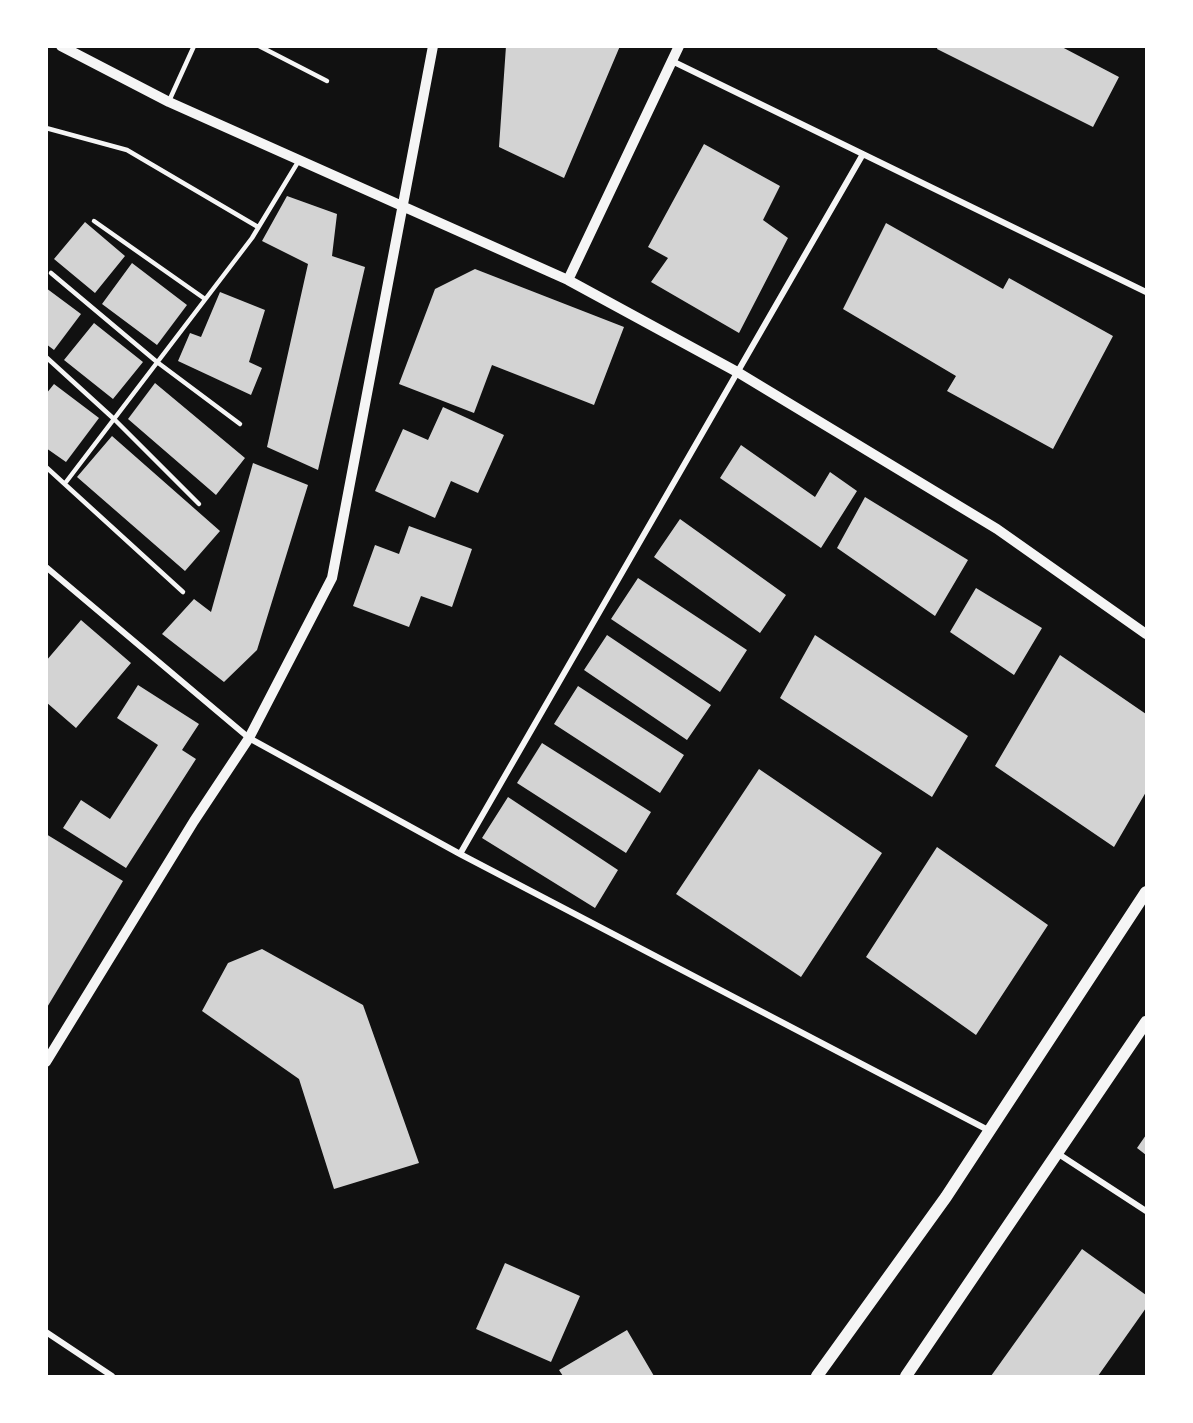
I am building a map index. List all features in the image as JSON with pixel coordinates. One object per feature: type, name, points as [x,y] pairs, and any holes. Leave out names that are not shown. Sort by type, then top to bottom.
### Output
[{"type":"main road","points":[[818,1377],[946,1197],[1146,892]]},
{"type":"main road","points":[[906,1377],[1146,1022]]},
{"type":"street","points":[[46,1062],[194,821],[249,738],[332,578],[433,46]]},
{"type":"street","points":[[568,280],[679,46]]},
{"type":"street","points":[[63,47],[169,102],[568,280],[739,373],[997,529],[1146,634]]},
{"type":"street","points":[[672,61],[1146,292]]},
{"type":"street","points":[[460,854],[739,373],[863,154]]},
{"type":"street","points":[[46,567],[249,738],[460,854],[988,1130]]},
{"type":"street","points":[[1058,1153],[1146,1210]]},
{"type":"street","points":[[46,1332],[112,1377]]},
{"type":"lane","points":[[169,102],[194,46]]},
{"type":"lane","points":[[259,46],[327,81]]},
{"type":"lane","points":[[46,128],[127,150],[258,227]]},
{"type":"lane","points":[[66,482],[258,227],[299,160]]},
{"type":"lane","points":[[94,221],[205,299]]},
{"type":"lane","points":[[51,273],[157,362],[240,424]]},
{"type":"lane","points":[[46,357],[114,419],[199,504]]},
{"type":"lane","points":[[46,467],[66,482],[183,592]]},
{"type":"building","points":[[506,46],[620,46],[564,178],[499,147]]},
{"type":"building","points":[[938,46],[1060,46],[1119,77],[1093,127],[937,49]]},
{"type":"building","points":[[704,144],[780,186],[763,220],[788,238],[739,333],[651,282],[668,258],[648,247]]},
{"type":"building","points":[[287,196],[337,214],[332,256],[365,267],[318,470],[267,447],[308,264],[262,241]]},
{"type":"building","points":[[85,222],[125,256],[95,293],[54,259]]},
{"type":"building","points":[[886,223],[1003,289],[1009,278],[1113,336],[1053,449],[947,391],[956,376],[843,309]]},
{"type":"building","points":[[132,263],[187,305],[157,345],[102,304]]},
{"type":"building","points":[[475,269],[624,327],[594,405],[492,365],[474,413],[399,384],[435,289]]},
{"type":"building","points":[[46,288],[81,314],[54,350],[46,344]]},
{"type":"building","points":[[220,292],[265,310],[249,362],[262,368],[251,395],[178,361],[190,333],[201,337]]},
{"type":"building","points":[[94,323],[143,362],[113,399],[64,360]]},
{"type":"building","points":[[155,383],[245,458],[216,495],[128,419]]},
{"type":"building","points":[[54,384],[99,418],[66,462],[46,448],[46,394]]},
{"type":"building","points":[[443,407],[504,435],[478,493],[451,481],[435,518],[375,491],[403,429],[428,440]]},
{"type":"building","points":[[112,436],[220,531],[185,571],[77,477]]},
{"type":"building","points":[[741,445],[815,497],[830,472],[857,491],[821,548],[720,478]]},
{"type":"building","points":[[253,463],[308,485],[257,650],[224,682],[162,634],[194,599],[211,612]]},
{"type":"building","points":[[865,497],[968,560],[935,616],[837,548]]},
{"type":"building","points":[[680,519],[786,595],[760,633],[654,557]]},
{"type":"building","points":[[409,526],[472,549],[452,607],[421,596],[409,627],[353,606],[375,545],[399,554]]},
{"type":"building","points":[[638,578],[747,650],[720,692],[611,619]]},
{"type":"building","points":[[976,588],[1042,628],[1014,675],[950,632]]},
{"type":"building","points":[[81,620],[131,663],[76,728],[46,702],[46,661]]},
{"type":"building","points":[[607,635],[711,705],[687,740],[584,670]]},
{"type":"building","points":[[815,635],[968,736],[932,797],[780,698]]},
{"type":"building","points":[[1060,655],[1146,714],[1146,792],[1114,847],[995,766]]},
{"type":"building","points":[[138,685],[199,724],[182,750],[196,759],[126,868],[63,828],[81,800],[110,819],[158,745],[117,718]]},
{"type":"building","points":[[578,686],[684,755],[660,793],[554,724]]},
{"type":"building","points":[[542,743],[651,812],[626,853],[517,783]]},
{"type":"building","points":[[759,769],[882,853],[801,977],[676,894]]},
{"type":"building","points":[[508,797],[618,870],[595,908],[482,838]]},
{"type":"building","points":[[46,834],[123,881],[46,1009]]},
{"type":"building","points":[[937,847],[1048,925],[976,1035],[866,957]]},
{"type":"building","points":[[262,949],[363,1005],[419,1163],[334,1189],[299,1079],[202,1011],[228,963]]},
{"type":"building","points":[[1146,1135],[1146,1155],[1137,1148]]},
{"type":"building","points":[[1082,1249],[1146,1295],[1146,1308],[1098,1376],[991,1376]]},
{"type":"building","points":[[505,1263],[580,1296],[551,1362],[476,1329]]},
{"type":"building","points":[[627,1330],[654,1376],[563,1376],[559,1370]]}]
